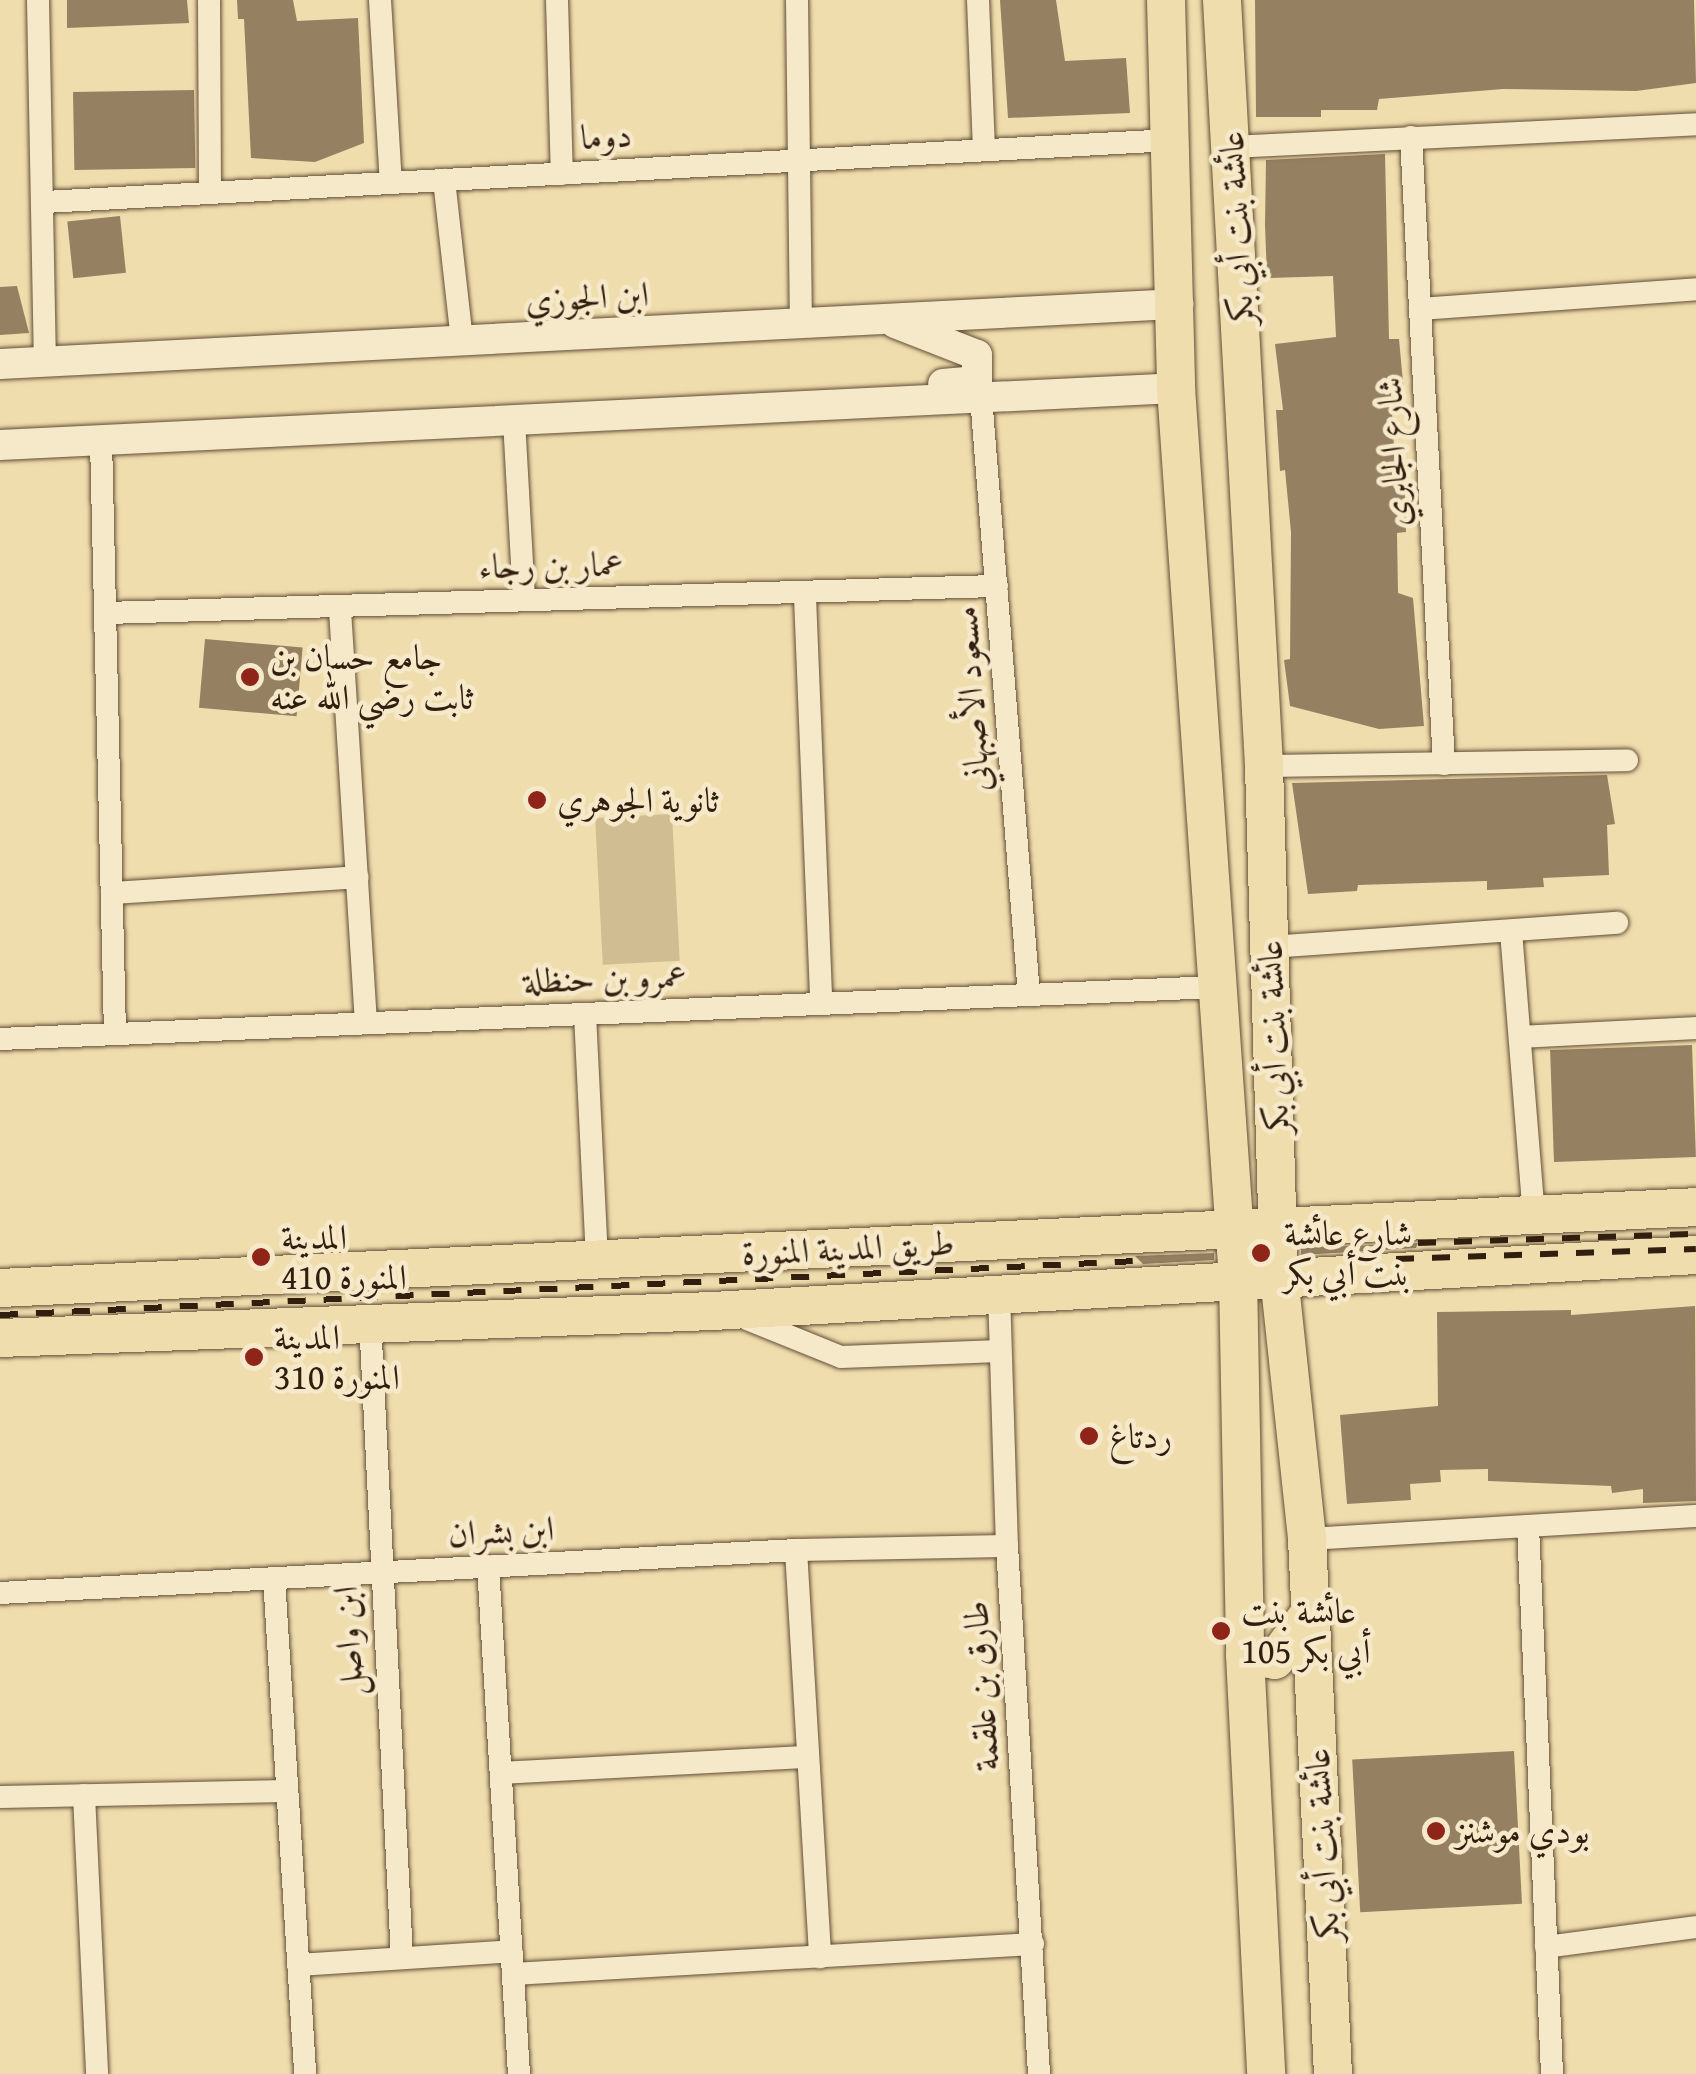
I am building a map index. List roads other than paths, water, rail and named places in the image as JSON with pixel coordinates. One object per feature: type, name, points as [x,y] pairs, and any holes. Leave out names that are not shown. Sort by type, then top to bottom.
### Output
[{"type":"main road","name":"عائشة بنت أبي بكر","points":[[1166,0],[1178,304],[1176,388],[1213,987],[1238,1279],[1245,1655],[1266,2074]]},
{"type":"main road","name":"عائشة بنت أبي بكر","points":[[1222,0],[1264,766],[1279,1276],[1307,1539],[1333,2074]]},
{"type":"main road","name":"طريق المدينة المنورة","points":[[0,1288],[1696,1207]]},
{"type":"main road","name":"طريق المدينة المنورة","points":[[0,1338],[370,1320],[713,1311],[1696,1255]]},
{"type":"main road","points":[[1245,1655],[1276,1660],[1310,1612]]},
{"type":"street","points":[[38,0],[45,362]]},
{"type":"street","points":[[209,0],[210,194]]},
{"type":"street","points":[[380,0],[391,183]]},
{"type":"street","points":[[557,0],[562,174]]},
{"type":"street","points":[[797,0],[801,323]]},
{"type":"street","points":[[978,0],[984,150]]},
{"type":"street","points":[[1232,147],[1696,124]]},
{"type":"street","name":"شارع الجابري","points":[[1411,137],[1444,764]]},
{"type":"street","name":"دوما","points":[[44,202],[1172,140]]},
{"type":"street","points":[[444,180],[462,340]]},
{"type":"street","points":[[1420,309],[1696,289]]},
{"type":"street","name":"ابن الجوزي","points":[[0,364],[1178,304]]},
{"type":"street","points":[[849,404],[879,389],[976,381],[977,355],[885,319]]},
{"type":"street","points":[[0,445],[1176,388]]},
{"type":"street","name":"مسعود الأصبهاني","points":[[981,397],[1029,995]]},
{"type":"street","points":[[514,420],[524,598]]},
{"type":"street","points":[[101,440],[115,1034]]},
{"type":"street","name":"عمار بن رجاء","points":[[106,613],[340,610],[524,598],[804,597],[997,586]]},
{"type":"street","points":[[804,597],[821,1004]]},
{"type":"street","points":[[340,610],[366,1024]]},
{"type":"street","points":[[1264,766],[1627,760]]},
{"type":"street","points":[[112,893],[357,876]]},
{"type":"street","points":[[1270,948],[1618,923]]},
{"type":"street","points":[[1512,931],[1534,1214]]},
{"type":"street","name":"عمرو بن حنظلة","points":[[0,1039],[1213,987]]},
{"type":"street","points":[[584,1014],[597,1259]]},
{"type":"street","points":[[1520,1037],[1696,1028]]},
{"type":"street","name":"طارق بن علقمة","points":[[999,1293],[1006,1546],[1039,2074]]},
{"type":"street","name":"طريق المدينة المنورة","points":[[713,1311],[774,1326],[841,1357],[1000,1351]]},
{"type":"street","name":"ابن واصل","points":[[370,1320],[379,1572],[402,1958]]},
{"type":"street","points":[[1307,1539],[1696,1516]]},
{"type":"street","points":[[1528,1526],[1552,2074]]},
{"type":"street","name":"ابن بشران","points":[[0,1593],[796,1550],[1006,1546]]},
{"type":"street","points":[[796,1550],[820,1956]]},
{"type":"street","points":[[488,1566],[519,2074]]},
{"type":"street","points":[[274,1578],[305,2074]]},
{"type":"street","points":[[501,1773],[808,1757]]},
{"type":"street","points":[[0,1797],[287,1791]]},
{"type":"street","points":[[84,1795],[97,2074]]},
{"type":"street","points":[[1546,1947],[1696,1927]]},
{"type":"street","points":[[298,1965],[402,1958],[512,1962],[820,1956],[1032,1944]]},
{"type":"railway","points":[[1418,1243],[1691,1234]]},
{"type":"railway","points":[[1396,1259],[1696,1249]]},
{"type":"railway","points":[[0,1315],[1138,1261]]},
{"type":"place","name":"جامع حسان بن ثابت رضي الله عنه","points":[[250,677]]},
{"type":"place","name":"ثانوية الجوهري","points":[[537,800]]},
{"type":"place","name":"شارع عائشة بنت أبي بكر","points":[[1261,1253]]},
{"type":"place","name":"المدينة المنورة 410","points":[[261,1257]]},
{"type":"place","name":"المدينة المنورة 310","points":[[254,1357]]},
{"type":"place","name":"ردتاغ","points":[[1089,1436]]},
{"type":"place","name":"عائشة بنت أبي بكر 105","points":[[1221,1631]]},
{"type":"place","name":"بودي موشنز","points":[[1436,1831]]}]
